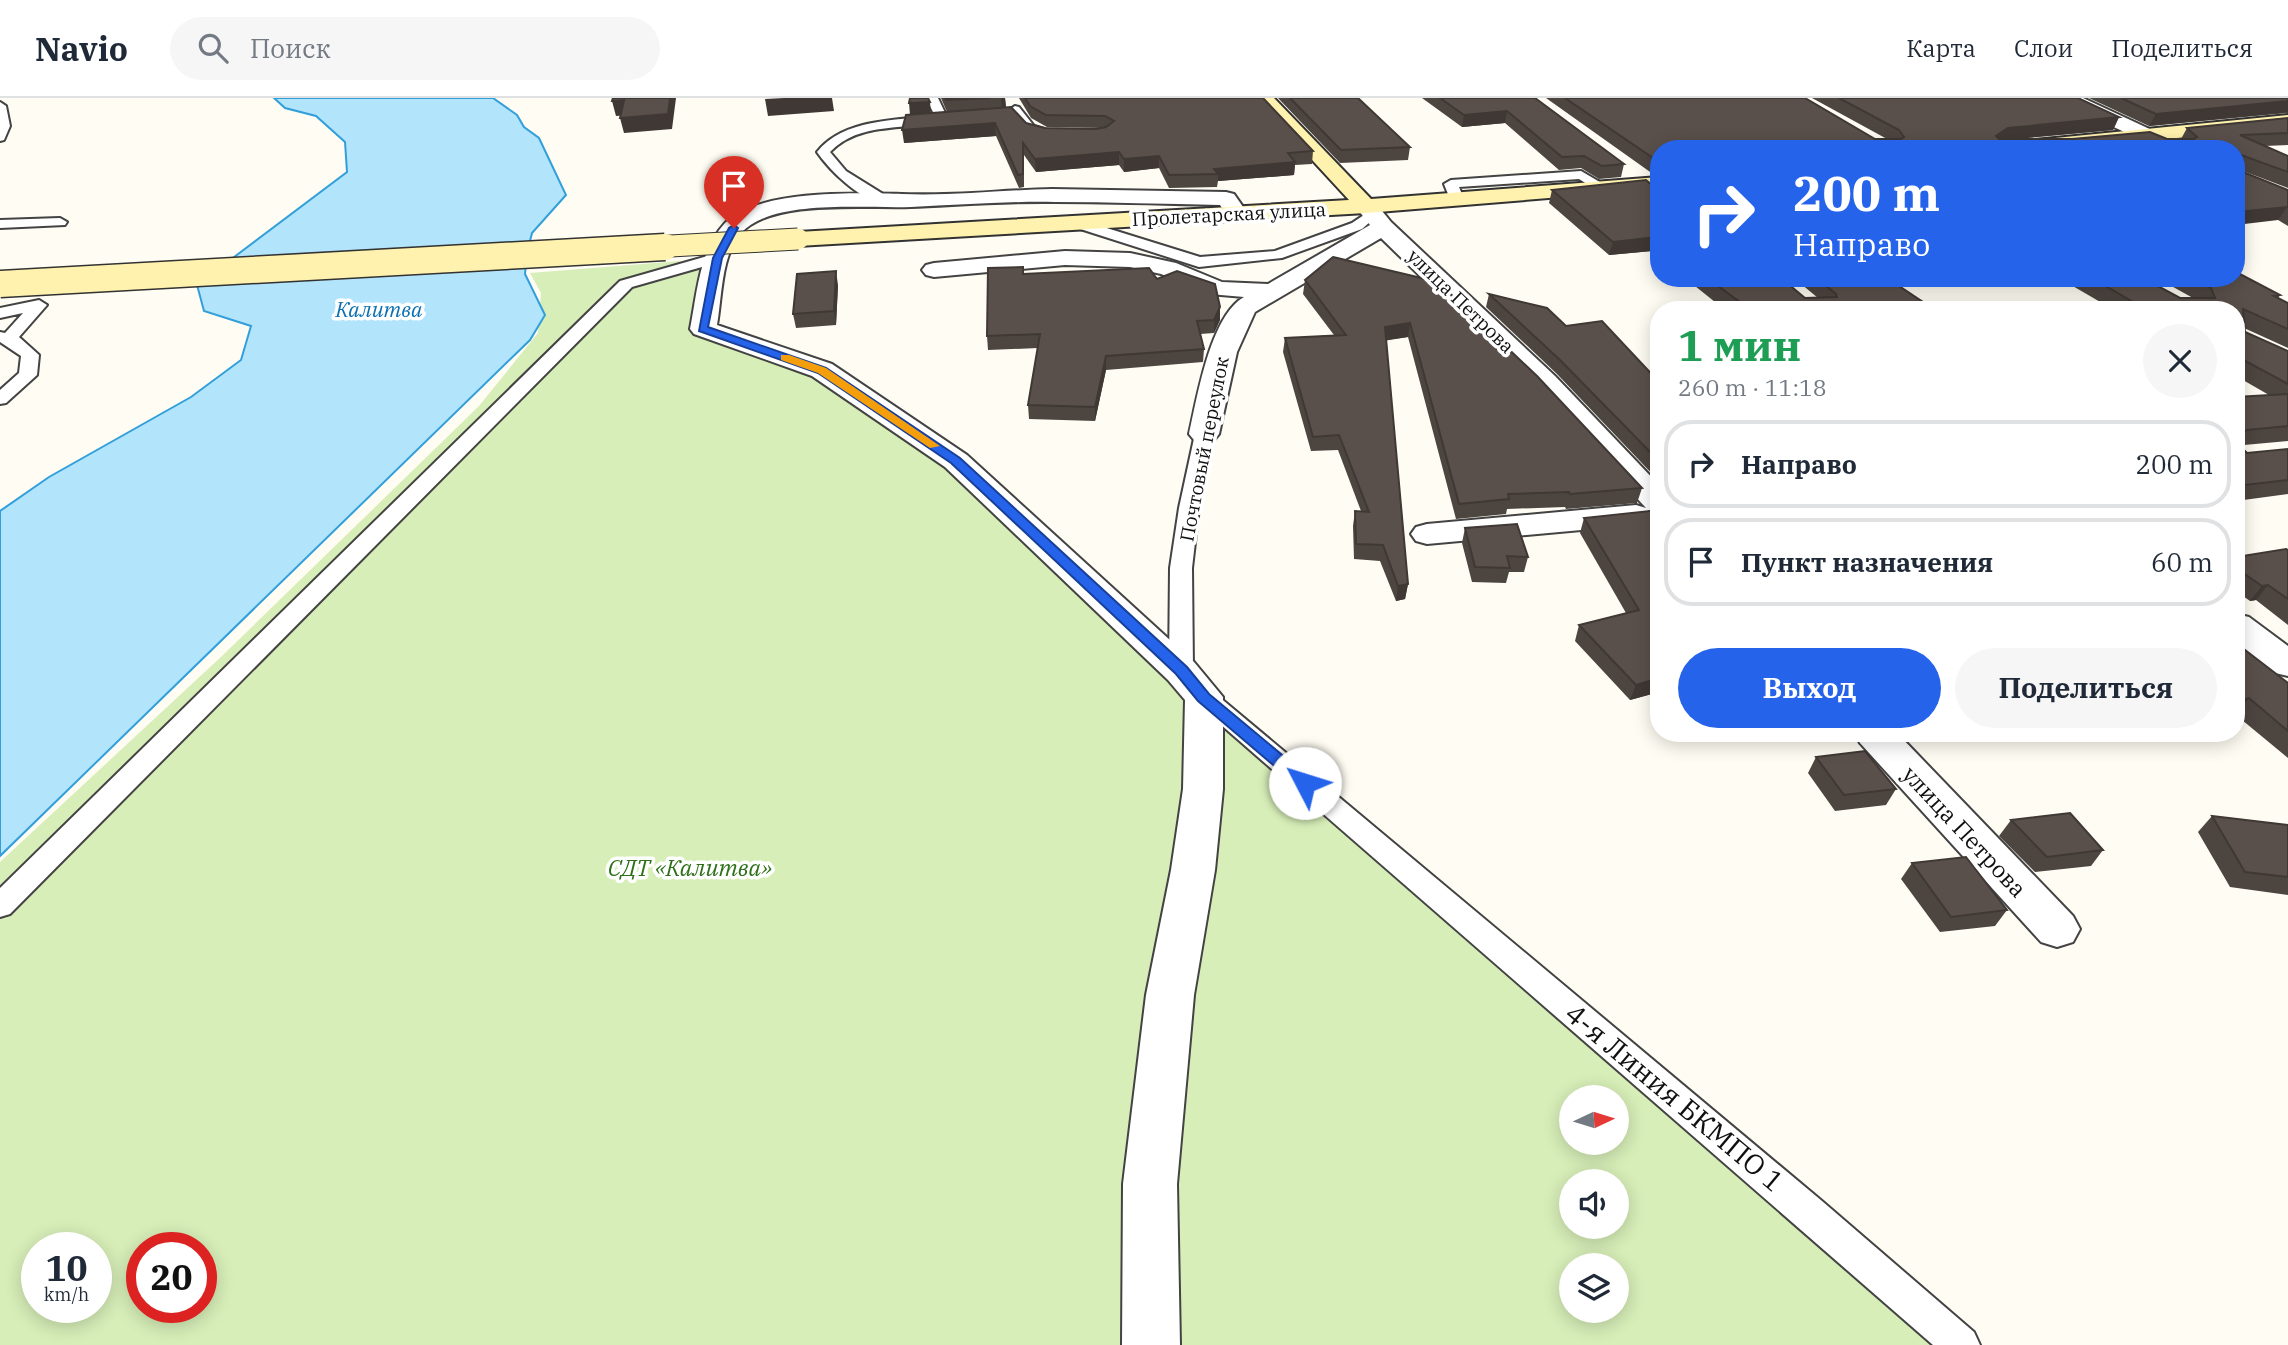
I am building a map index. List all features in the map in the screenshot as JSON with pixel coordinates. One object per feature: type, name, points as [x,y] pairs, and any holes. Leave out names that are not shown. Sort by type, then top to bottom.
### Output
[{"type":"main road","name":"улица Петрова","points":[[1264,98],[1374,215]]},
{"type":"main road","points":[[2095,140],[2288,121]]},
{"type":"main road","points":[[1626,169],[1650,183]]},
{"type":"main road","name":"Пролетарская улица","points":[[0,284],[1237,214],[1374,215],[1457,199],[1650,186]]},
{"type":"street","points":[[2068,98],[2157,140]]},
{"type":"street","points":[[1151,1345],[1150,1184],[1170,995],[1193,870],[1203,789],[1192,684],[956,461],[822,370],[703,329],[718,258],[734,228],[750,215],[784,206],[878,197],[901,201],[1052,195],[1204,197],[1226,199],[1237,214]]},
{"type":"street","name":"Почтовый переулок","points":[[1204,433],[1226,341],[1245,307],[1374,215]]},
{"type":"street","name":"улица Петрова","points":[[1374,215],[1545,382],[1650,493]]},
{"type":"street","points":[[934,270],[1065,258],[1130,260],[1168,268],[1218,289],[1270,290]]},
{"type":"street","points":[[1427,534],[1650,514]]},
{"type":"street","points":[[2245,632],[2288,664]]},
{"type":"street","name":"улица Петрова","points":[[1882,742],[2057,929]]},
{"type":"lane","points":[[878,197],[841,174],[823,152],[830,142],[872,128],[948,118],[932,98]]},
{"type":"lane","points":[[0,106],[4,132],[0,137]]},
{"type":"lane","points":[[1010,108],[1030,129],[1070,135]]},
{"type":"lane","points":[[1076,223],[1199,262],[1277,255],[1357,226],[1374,215]]},
{"type":"lane","points":[[0,224],[60,222]]},
{"type":"lane","points":[[0,906],[626,284],[718,258]]},
{"type":"lane","points":[[0,313],[39,305],[5,337],[30,355],[28,375],[0,399]]},
{"type":"lane","name":"Почтовый переулок","points":[[1192,684],[1181,568],[1189,508],[1204,433]]},
{"type":"lane","name":"4-я Линия БКМПО 1","points":[[1192,684],[1961,1345]]},
{"type":"green space","name":"СДТ «Калитва»","points":[[718,258],[703,329],[814,366],[933,439],[1056,555],[1776,1184],[1974,1345],[0,1345],[0,862],[222,656],[479,406],[538,333],[541,293],[530,273]]},
{"type":"water","name":"Калитва","points":[[274,98],[493,98],[517,115],[524,127],[539,138],[566,195],[532,233],[527,253],[525,274],[545,315],[530,340],[0,856],[0,511],[49,477],[191,397],[241,360],[251,326],[204,311],[197,285],[347,172],[345,142],[316,116],[285,108]]},
{"type":"building","points":[[613,98],[670,98],[668,114],[620,118],[624,100],[612,101]]},
{"type":"building","points":[[910,98],[928,98],[930,102],[909,103]]},
{"type":"building","points":[[945,98],[991,98],[946,100]]},
{"type":"building","points":[[1025,98],[1263,98],[1313,151],[1288,153],[1295,162],[1214,169],[1218,174],[1169,175],[1159,156],[1124,159],[1119,152],[1035,159],[1023,143],[1023,174],[1018,175],[995,123],[902,130],[906,115],[1011,107],[1026,123],[1045,128],[1096,129],[1106,127],[1114,121],[1105,116],[1046,115],[1030,106]]},
{"type":"building","points":[[1290,98],[1358,98],[1410,147],[1341,150]]},
{"type":"building","points":[[1440,98],[1535,98],[1624,164],[1602,166],[1584,156],[1562,157],[1507,111],[1464,115]]},
{"type":"building","points":[[1565,98],[1805,98],[1875,139],[1904,137],[1899,130],[1839,98],[2078,98],[2119,117],[2008,128],[1996,136],[1999,139],[2072,139],[2150,132],[2167,139],[2194,139],[2197,137],[2187,128],[2288,118],[2288,133],[2240,135],[2288,156],[2288,172],[2245,156],[2245,140],[1650,140],[1650,156]]},
{"type":"building","points":[[2121,98],[2288,98],[2288,101],[2156,114]]},
{"type":"building","points":[[2245,173],[2288,190],[2288,207],[2245,211]]},
{"type":"building","points":[[1646,180],[1650,183],[1650,238],[1613,242],[1552,190]]},
{"type":"building","points":[[1333,257],[1438,282],[1537,376],[1642,488],[1570,494],[1508,494],[1509,499],[1459,504],[1410,323],[1385,327],[1408,584],[1398,586],[1383,545],[1356,544],[1355,511],[1369,512],[1339,435],[1313,437],[1285,338],[1346,335],[1305,280]]},
{"type":"building","points":[[1023,267],[1023,274],[1149,268],[1157,279],[1177,271],[1215,284],[1220,307],[1214,320],[1197,321],[1204,349],[1106,356],[1095,407],[1028,405],[1040,334],[987,336],[988,268]]},
{"type":"building","points":[[836,271],[834,311],[793,314],[797,274]]},
{"type":"building","points":[[2245,277],[2280,295],[2274,296],[2288,303],[2288,329],[2245,310],[2245,301],[2131,301],[2107,287],[2160,287],[2180,298],[2215,298],[2209,287],[2245,287]]},
{"type":"building","points":[[1719,287],[1792,287],[1805,298],[1837,297],[1828,287],[1900,287],[1922,301],[1739,301]]},
{"type":"building","points":[[1489,294],[1547,308],[1566,326],[1602,321],[1650,372],[1650,452],[1560,360]]},
{"type":"building","points":[[2245,332],[2288,351],[2288,384],[2245,361]]},
{"type":"building","points":[[2288,394],[2288,426],[2245,431],[2245,396]]},
{"type":"building","points":[[2288,449],[2288,480],[2245,485],[2245,451]]},
{"type":"building","points":[[1650,511],[1650,681],[1636,685],[1579,625],[1639,610],[1584,518]]},
{"type":"building","points":[[1517,524],[1528,557],[1507,556],[1510,568],[1475,567],[1465,528]]},
{"type":"building","points":[[2288,550],[2288,599],[2268,585],[2262,586],[2245,574],[2245,556]]},
{"type":"building","points":[[2245,650],[2288,683],[2288,731],[2249,698],[2245,699]]},
{"type":"building","points":[[1865,751],[1896,789],[1844,795],[1816,757]]},
{"type":"building","points":[[2070,813],[2103,850],[2047,857],[2011,820]]},
{"type":"building","points":[[2212,816],[2288,825],[2288,877],[2245,872]]},
{"type":"building","points":[[1966,857],[2007,910],[1951,917],[1912,863]]},
{"type":"slow traffic","points":[[785,357],[822,370],[934,446]]},
{"type":"route","points":[[734,228],[718,258],[703,329],[822,370],[956,461],[1181,671],[1203,697],[1305,783]]}]
